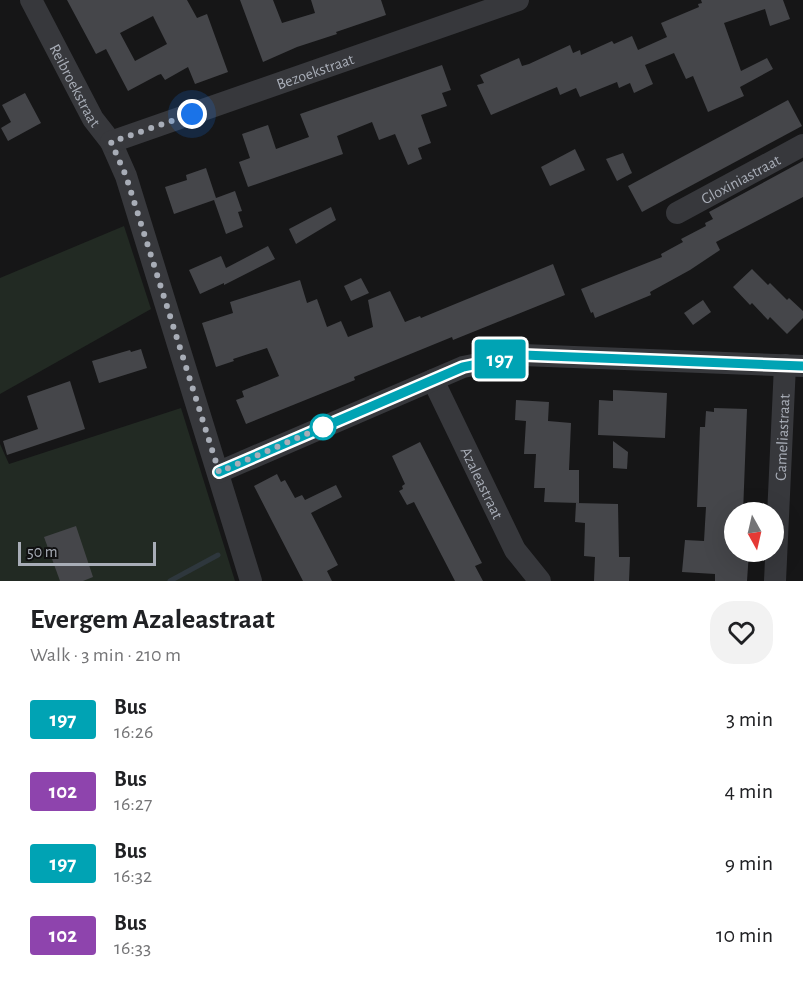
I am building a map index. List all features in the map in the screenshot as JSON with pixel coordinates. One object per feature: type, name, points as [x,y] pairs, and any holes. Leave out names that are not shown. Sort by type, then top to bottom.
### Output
[{"type":"street","name":"Reibroekstraat","points":[[31,0],[93,119],[111,142],[126,176],[251,581]]},
{"type":"street","name":"Bezoekstraat","points":[[111,142],[518,0]]},
{"type":"street","name":"Gloxiniastraat","points":[[677,213],[803,145]]},
{"type":"street","points":[[219,472],[463,367],[523,355],[794,366]]},
{"type":"street","name":"Cameliastraat","points":[[775,581],[794,366]]},
{"type":"street","name":"Azaleastraat","points":[[433,380],[515,549],[540,581]]},
{"type":"shaded area","points":[[124,226],[151,309],[0,394],[0,278]]},
{"type":"shaded area","points":[[181,408],[235,581],[0,581],[0,444],[9,464]]},
{"type":"building","points":[[67,0],[187,0],[197,18],[207,14],[228,72],[195,84],[188,67],[165,80],[161,74],[158,75],[128,91],[106,49],[96,54]],"holes":[[[153,16],[167,44],[135,61],[120,33]]]},
{"type":"building","points":[[240,0],[273,0],[282,23],[315,13],[311,0],[381,0],[386,15],[336,32],[337,34],[297,47],[263,62]]},
{"type":"building","points":[[701,0],[783,0],[790,19],[770,26],[765,9],[724,23],[741,71],[767,58],[773,69],[740,87],[744,96],[708,112],[693,76],[686,79],[674,53],[645,65],[653,84],[634,93],[630,83],[619,88],[617,82],[580,97],[576,88],[560,95],[557,87],[491,115],[477,85],[484,83],[480,75],[519,58],[522,66],[570,45],[573,53],[580,50],[581,55],[612,41],[614,44],[632,36],[638,50],[667,37],[661,23],[699,7]]},
{"type":"building","points":[[442,65],[451,90],[442,93],[447,106],[421,115],[431,143],[418,148],[422,159],[408,165],[395,134],[379,140],[372,122],[337,136],[343,154],[248,187],[239,162],[250,158],[242,134],[268,125],[276,149],[309,137],[300,114]]},
{"type":"building","points":[[25,93],[41,123],[8,141],[1,128],[11,122],[2,105]]},
{"type":"building","points":[[788,100],[802,126],[642,212],[628,186]]},
{"type":"building","points":[[575,149],[585,170],[550,186],[541,167]]},
{"type":"building","points":[[623,153],[632,173],[617,181],[606,159]]},
{"type":"building","points":[[803,161],[803,197],[716,242],[720,250],[650,292],[651,295],[595,318],[593,312],[591,313],[581,289],[662,257],[661,254],[683,242],[681,239],[706,226],[705,223],[713,219],[709,212]]},
{"type":"building","points":[[206,168],[216,198],[235,191],[242,211],[238,212],[243,227],[226,234],[214,200],[174,214],[165,187],[187,180],[186,175]]},
{"type":"building","points":[[331,207],[336,220],[296,244],[289,229]]},
{"type":"building","points":[[268,246],[275,259],[224,285],[224,283],[200,294],[189,270],[221,256],[226,268]]},
{"type":"building","points":[[553,264],[565,295],[453,340],[452,337],[354,377],[355,380],[246,424],[236,400],[244,397],[242,391],[279,376],[267,348],[216,367],[202,323],[233,313],[230,302],[300,280],[307,303],[317,299],[327,327],[341,321],[348,337],[373,327],[368,300],[390,291],[405,322],[420,316],[421,318]]},
{"type":"building","points":[[752,269],[768,285],[770,283],[787,300],[789,298],[803,311],[803,318],[787,334],[770,317],[768,320],[752,303],[750,305],[733,287]]},
{"type":"building","points":[[361,278],[369,293],[351,301],[344,286]]},
{"type":"building","points":[[703,300],[711,312],[693,325],[684,313]]},
{"type":"building","points":[[141,349],[147,368],[99,383],[92,361]]},
{"type":"building","points":[[70,381],[85,429],[7,455],[3,441],[38,429],[27,396]]},
{"type":"building","points":[[613,390],[667,393],[665,438],[598,435],[599,400],[613,401]]},
{"type":"building","points":[[516,400],[549,402],[548,421],[571,423],[569,470],[579,470],[579,503],[544,502],[545,488],[534,488],[536,454],[524,454],[526,421],[515,420]]},
{"type":"building","points":[[714,408],[747,409],[743,502],[724,502],[724,562],[748,562],[747,581],[715,581],[715,574],[682,572],[685,540],[704,541],[706,507],[697,507],[700,427],[705,427],[706,411],[714,412]]},
{"type":"building","points":[[613,441],[628,452],[627,469],[613,468]]},
{"type":"building","points":[[420,442],[482,563],[475,566],[483,581],[455,581],[414,502],[407,505],[399,491],[405,484],[392,456]]},
{"type":"building","points":[[277,474],[281,482],[285,480],[295,498],[302,495],[305,500],[336,485],[342,497],[311,513],[338,565],[327,571],[332,581],[303,581],[273,523],[254,486]]},
{"type":"building","points":[[576,503],[618,504],[619,557],[630,557],[629,581],[594,581],[595,557],[584,556],[585,523],[575,522]]},
{"type":"building","points":[[76,526],[93,577],[83,581],[60,581],[44,537]]},
{"type":"waterway","points":[[170,581],[218,555]]},
{"type":"bus line","name":"197","points":[[219,472],[463,367],[523,355],[803,366]]},
{"type":"route","points":[[192,114],[111,142],[126,176],[219,472],[332,423],[323,427]]}]
